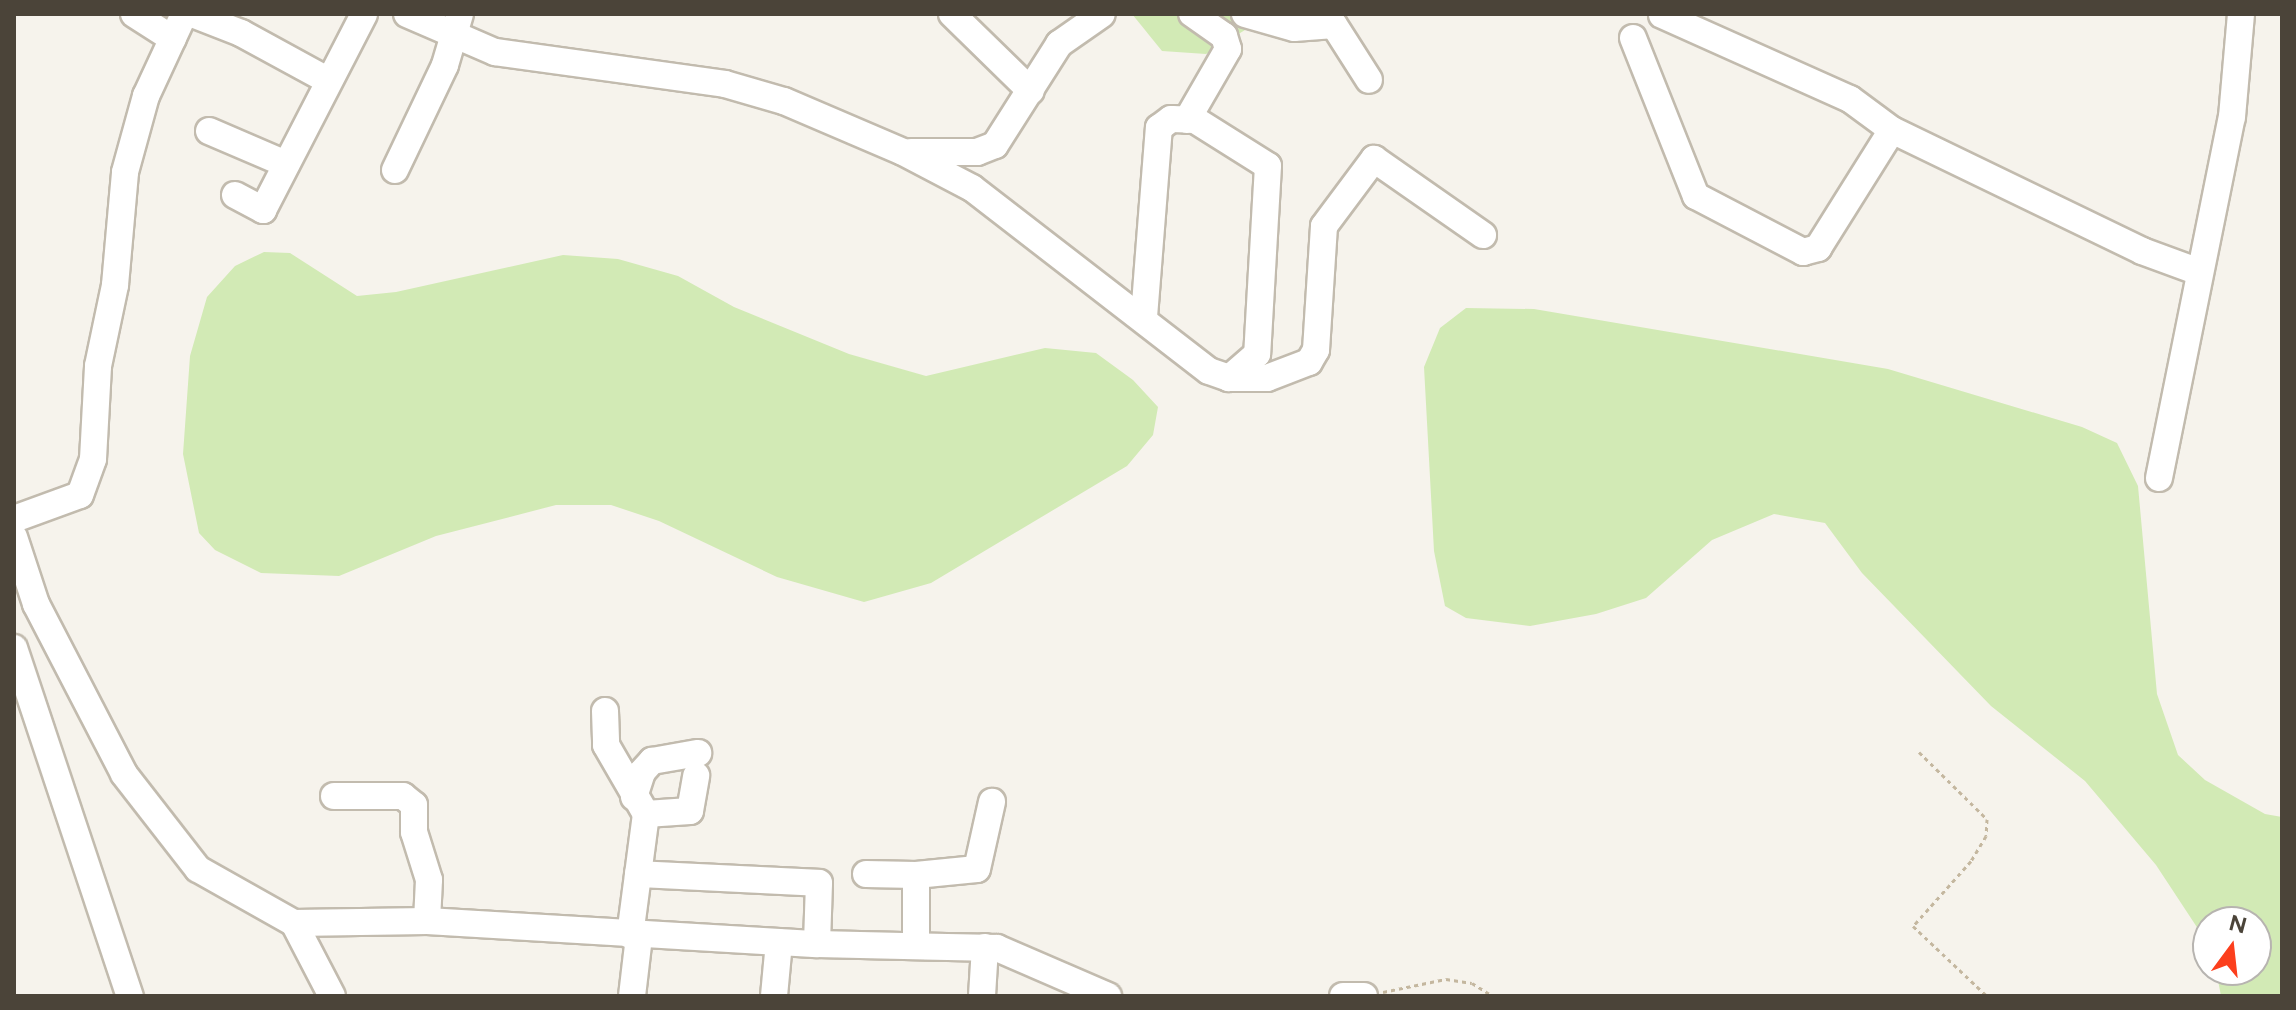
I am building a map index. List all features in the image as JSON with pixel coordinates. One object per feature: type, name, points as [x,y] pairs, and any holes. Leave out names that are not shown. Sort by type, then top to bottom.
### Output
[{"type":"street","points":[[134,14],[173,39]]},
{"type":"street","points":[[14,519],[80,495],[93,459],[98,366],[115,285],[125,172],[146,96],[184,14]]},
{"type":"street","points":[[192,14],[241,33],[329,81]]},
{"type":"street","points":[[235,195],[263,210],[364,14]]},
{"type":"street","points":[[407,14],[456,26],[495,52],[725,84],[784,101],[903,152],[972,188],[1144,317],[1209,371],[1232,378],[1267,378],[1295,372],[1309,362],[1316,350],[1324,226],[1374,159],[1483,235]]},
{"type":"street","points":[[952,14],[1031,91]]},
{"type":"street","points":[[903,152],[977,152],[995,145],[1059,44],[1102,14]]},
{"type":"street","points":[[1187,120],[1228,49],[1224,36],[1192,14]]},
{"type":"street","points":[[1245,14],[1294,28],[1334,25],[1369,80]]},
{"type":"street","points":[[2159,478],[2232,117],[2241,14]]},
{"type":"street","points":[[1662,15],[1850,99],[1892,130],[2142,251],[2199,272]]},
{"type":"street","points":[[395,170],[456,26]]},
{"type":"street","points":[[1633,38],[1696,196],[1803,252],[1818,248],[1892,130]]},
{"type":"street","points":[[1144,317],[1159,128],[1162,122],[1195,120],[1268,166],[1257,354],[1232,378]]},
{"type":"street","points":[[209,131],[286,164]]},
{"type":"street","points":[[14,537],[36,604],[124,774],[198,869],[294,923],[427,921],[817,944],[985,947],[1028,958],[1108,996]]},
{"type":"street","points":[[14,648],[130,996]]},
{"type":"street","points":[[605,711],[606,745],[640,806]]},
{"type":"street","points":[[632,996],[634,935],[638,874],[640,806],[642,772],[652,761],[697,764],[690,811],[640,806]]},
{"type":"street","points":[[334,796],[403,796],[414,805],[414,832],[429,880],[427,921]]},
{"type":"street","points":[[866,874],[916,875],[977,869],[992,802]]},
{"type":"street","points":[[638,874],[819,883],[817,944]]},
{"type":"street","points":[[916,875],[916,944]]},
{"type":"street","points":[[294,923],[332,996]]},
{"type":"street","points":[[774,996],[779,942]]},
{"type":"street","points":[[982,996],[985,947]]},
{"type":"street","points":[[1343,996],[1364,996]]},
{"type":"path","points":[[1919,752],[1987,819],[1986,836],[1971,861],[1913,926],[1987,996]]},
{"type":"path","points":[[1364,996],[1446,979],[1472,983],[1493,996]]},
{"type":"green space","points":[[1132,14],[1271,14],[1206,54],[1162,51]]},
{"type":"green space","points":[[264,252],[290,253],[357,296],[396,292],[563,255],[618,259],[678,276],[734,307],[849,354],[926,376],[1045,348],[1096,353],[1133,380],[1158,407],[1153,435],[1127,466],[931,583],[864,602],[777,577],[659,521],[611,505],[556,505],[436,536],[339,576],[261,573],[215,550],[199,533],[183,454],[190,356],[207,297],[235,266]]},
{"type":"green space","points":[[1466,308],[1534,309],[1888,369],[2082,427],[2117,443],[2138,486],[2157,694],[2178,755],[2205,780],[2265,814],[2282,817],[2282,996],[2221,996],[2219,986],[2272,986],[2272,906],[2192,906],[2192,920],[2156,865],[2085,781],[1991,706],[1862,573],[1825,523],[1774,514],[1712,540],[1646,598],[1596,614],[1530,626],[1466,618],[1445,606],[1434,551],[1424,367],[1440,328]]}]
